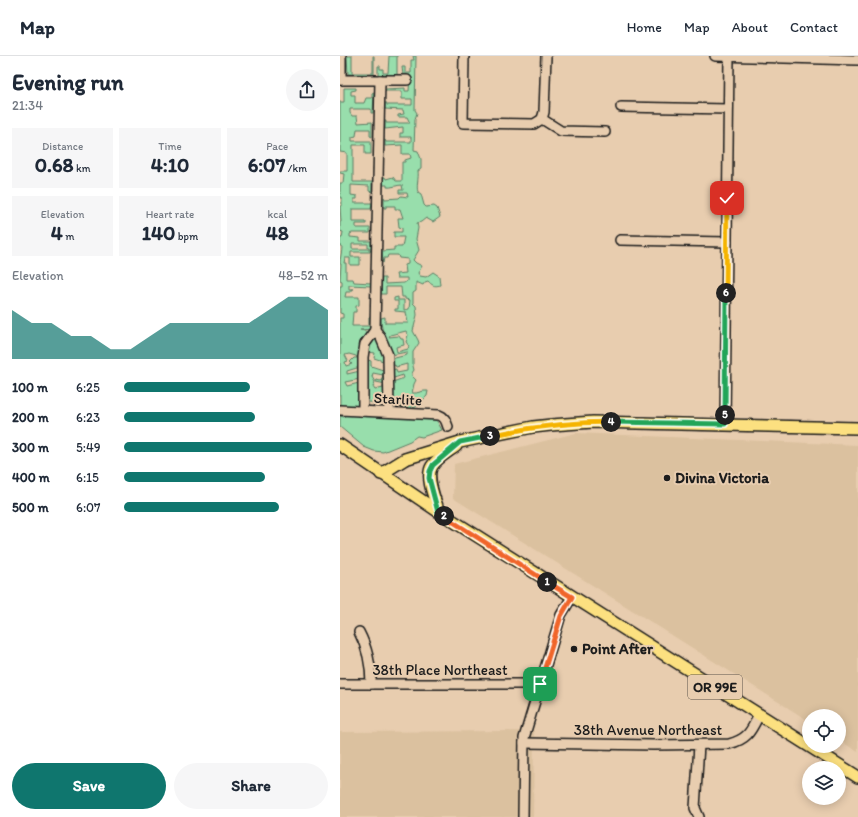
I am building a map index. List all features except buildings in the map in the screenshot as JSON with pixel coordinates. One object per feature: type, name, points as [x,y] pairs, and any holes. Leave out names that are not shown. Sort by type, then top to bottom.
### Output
[{"type":"main road","points":[[381,474],[404,459],[460,442],[501,433],[550,425],[594,422],[858,428]]},
{"type":"main road","points":[[438,512],[429,478],[430,471],[433,465],[460,442]]},
{"type":"main road","name":"OR 99E","points":[[340,445],[438,512],[858,777]]},
{"type":"street","points":[[341,56],[340,80],[407,80]]},
{"type":"street","points":[[464,56],[463,123],[534,124],[542,119],[544,112],[546,56]]},
{"type":"street","points":[[715,56],[808,57],[858,60]]},
{"type":"street","points":[[725,424],[729,56]]},
{"type":"street","points":[[363,411],[363,357],[365,344],[375,330],[380,80]]},
{"type":"street","points":[[621,107],[728,109]]},
{"type":"street","points":[[542,119],[561,131],[605,132]]},
{"type":"street","points":[[620,240],[727,242]]},
{"type":"street","points":[[375,330],[380,336],[388,355],[389,412]]},
{"type":"street","name":"Starlite","points":[[340,410],[439,415],[443,416],[448,427]]},
{"type":"street","points":[[523,817],[524,743],[561,616],[572,597]]},
{"type":"street","points":[[359,632],[368,651],[371,670],[371,684]]},
{"type":"street","name":"38th Place Northeast","points":[[340,684],[540,684]]},
{"type":"street","name":"38th Avenue Northeast","points":[[524,743],[720,744],[740,740],[747,736],[752,730],[759,715]]},
{"type":"street","points":[[699,745],[695,808],[700,817]]},
{"type":"shaded area","points":[[576,433],[858,445],[858,752],[846,744],[846,709],[802,709],[802,717],[453,498],[454,464]]},
{"type":"shaded area","points":[[534,731],[533,817],[340,817],[340,732]]},
{"type":"green space","points":[[347,56],[352,56],[352,73],[373,73],[374,56],[374,75],[348,74]]},
{"type":"green space","points":[[389,56],[397,56],[397,75],[378,75],[378,66],[380,66],[380,69],[383,69],[383,73],[388,73]]},
{"type":"green space","points":[[413,56],[416,56],[415,110],[417,113],[415,119],[414,150],[418,151],[421,159],[421,169],[418,171],[417,190],[421,194],[424,205],[426,207],[434,206],[437,208],[440,217],[433,222],[426,218],[417,223],[418,228],[416,239],[419,250],[413,260],[422,266],[418,273],[420,276],[426,277],[433,272],[439,276],[440,285],[433,285],[428,281],[423,285],[416,282],[416,291],[413,293],[413,303],[416,306],[417,315],[413,331],[419,343],[413,352],[414,370],[412,376],[416,380],[412,393],[428,391],[427,396],[416,407],[414,408],[412,405],[411,409],[394,404],[390,399],[390,383],[404,378],[403,375],[391,379],[391,370],[396,369],[397,373],[407,371],[407,364],[396,367],[395,365],[391,367],[391,359],[407,355],[407,352],[391,355],[381,324],[381,318],[385,317],[385,323],[408,323],[406,312],[395,311],[395,309],[398,309],[398,301],[394,301],[394,298],[398,297],[398,300],[404,300],[404,310],[409,309],[410,300],[402,297],[401,287],[386,287],[386,294],[381,294],[382,278],[385,278],[385,284],[404,283],[407,281],[407,278],[397,278],[396,274],[406,273],[405,265],[408,264],[408,259],[399,258],[398,255],[388,255],[387,258],[384,258],[383,263],[382,251],[394,250],[394,247],[402,247],[404,237],[394,237],[394,232],[402,232],[402,228],[399,227],[398,218],[403,218],[400,209],[395,209],[395,206],[386,206],[386,208],[384,208],[384,197],[385,199],[399,198],[401,196],[408,197],[407,193],[399,193],[399,190],[403,190],[402,185],[387,187],[387,185],[383,185],[383,177],[386,179],[393,177],[396,181],[402,181],[402,162],[405,162],[405,160],[411,158],[410,154],[402,154],[402,145],[385,146],[385,140],[386,142],[411,142],[411,137],[400,137],[400,133],[403,133],[403,127],[385,129],[385,121],[386,123],[410,123],[407,117],[398,117],[398,115],[404,114],[403,110],[385,109],[385,103],[387,103],[387,105],[412,105],[412,99],[402,99],[402,91],[385,91],[386,89],[405,88],[405,91],[409,91],[410,75],[403,75],[402,67],[405,67],[405,73],[411,73],[411,60],[414,60]],"holes":[[[406,331],[408,335],[406,342],[409,346],[408,349],[397,352],[396,347],[404,345],[403,339],[399,336],[389,337],[390,335]]]},
{"type":"green space","points":[[344,88],[356,88],[356,90],[351,91],[351,95],[355,95],[355,103],[364,103],[366,98],[372,98],[372,93],[374,92],[373,113],[371,113],[371,109],[350,109],[352,116],[357,116],[358,123],[372,122],[372,137],[370,136],[370,129],[357,129],[356,136],[352,137],[352,141],[371,141],[371,154],[365,154],[365,145],[353,145],[353,182],[372,182],[372,192],[369,191],[369,186],[351,185],[351,195],[357,196],[357,199],[354,199],[354,203],[372,203],[371,209],[352,209],[352,222],[366,222],[366,224],[356,224],[356,228],[370,228],[370,233],[350,234],[350,237],[360,238],[360,241],[371,241],[371,248],[368,248],[368,244],[352,244],[352,249],[371,249],[370,252],[351,252],[351,257],[360,257],[360,265],[350,265],[350,258],[345,258],[344,263],[346,263],[346,279],[353,279],[354,282],[371,283],[371,286],[349,285],[351,292],[346,292],[345,297],[359,297],[359,305],[356,306],[356,312],[353,312],[352,326],[369,326],[369,317],[371,317],[372,329],[360,330],[370,332],[372,338],[375,338],[383,345],[386,362],[374,358],[375,353],[369,352],[365,359],[371,361],[371,366],[386,371],[386,384],[376,382],[376,380],[381,381],[383,375],[373,373],[372,377],[375,382],[373,387],[375,390],[386,386],[384,395],[379,403],[369,402],[359,398],[359,406],[340,406],[340,318],[343,318],[343,314],[340,313],[340,286],[342,286],[342,281],[340,280],[340,264],[342,246],[340,246],[340,238],[342,238],[343,232],[340,231],[340,206],[342,206],[342,198],[340,198],[340,183],[343,183],[344,174],[340,173],[340,171],[347,171],[347,153],[340,152],[340,102],[344,102]],"holes":[[[362,344],[366,350],[362,382],[365,387],[364,393],[362,393],[359,388],[359,383],[347,386],[345,382],[360,379],[360,371],[347,374],[347,371],[360,367]],[[349,354],[356,356],[357,358],[354,358],[350,362],[352,364],[346,366],[345,362],[348,361],[345,355]]]},
{"type":"green space","points":[[345,415],[428,418],[437,421],[442,430],[422,437],[417,436],[410,441],[383,452],[374,451],[364,447],[340,427],[340,416],[344,417]]},
{"type":"place","name":"Divina Victoria","points":[[667,478]]},
{"type":"place","name":"Point After","points":[[574,649]]},
{"type":"route","points":[[540,684],[561,616],[572,597],[438,512],[429,478],[430,471],[433,465],[460,442],[533,427],[594,422],[725,424],[727,198]]}]
